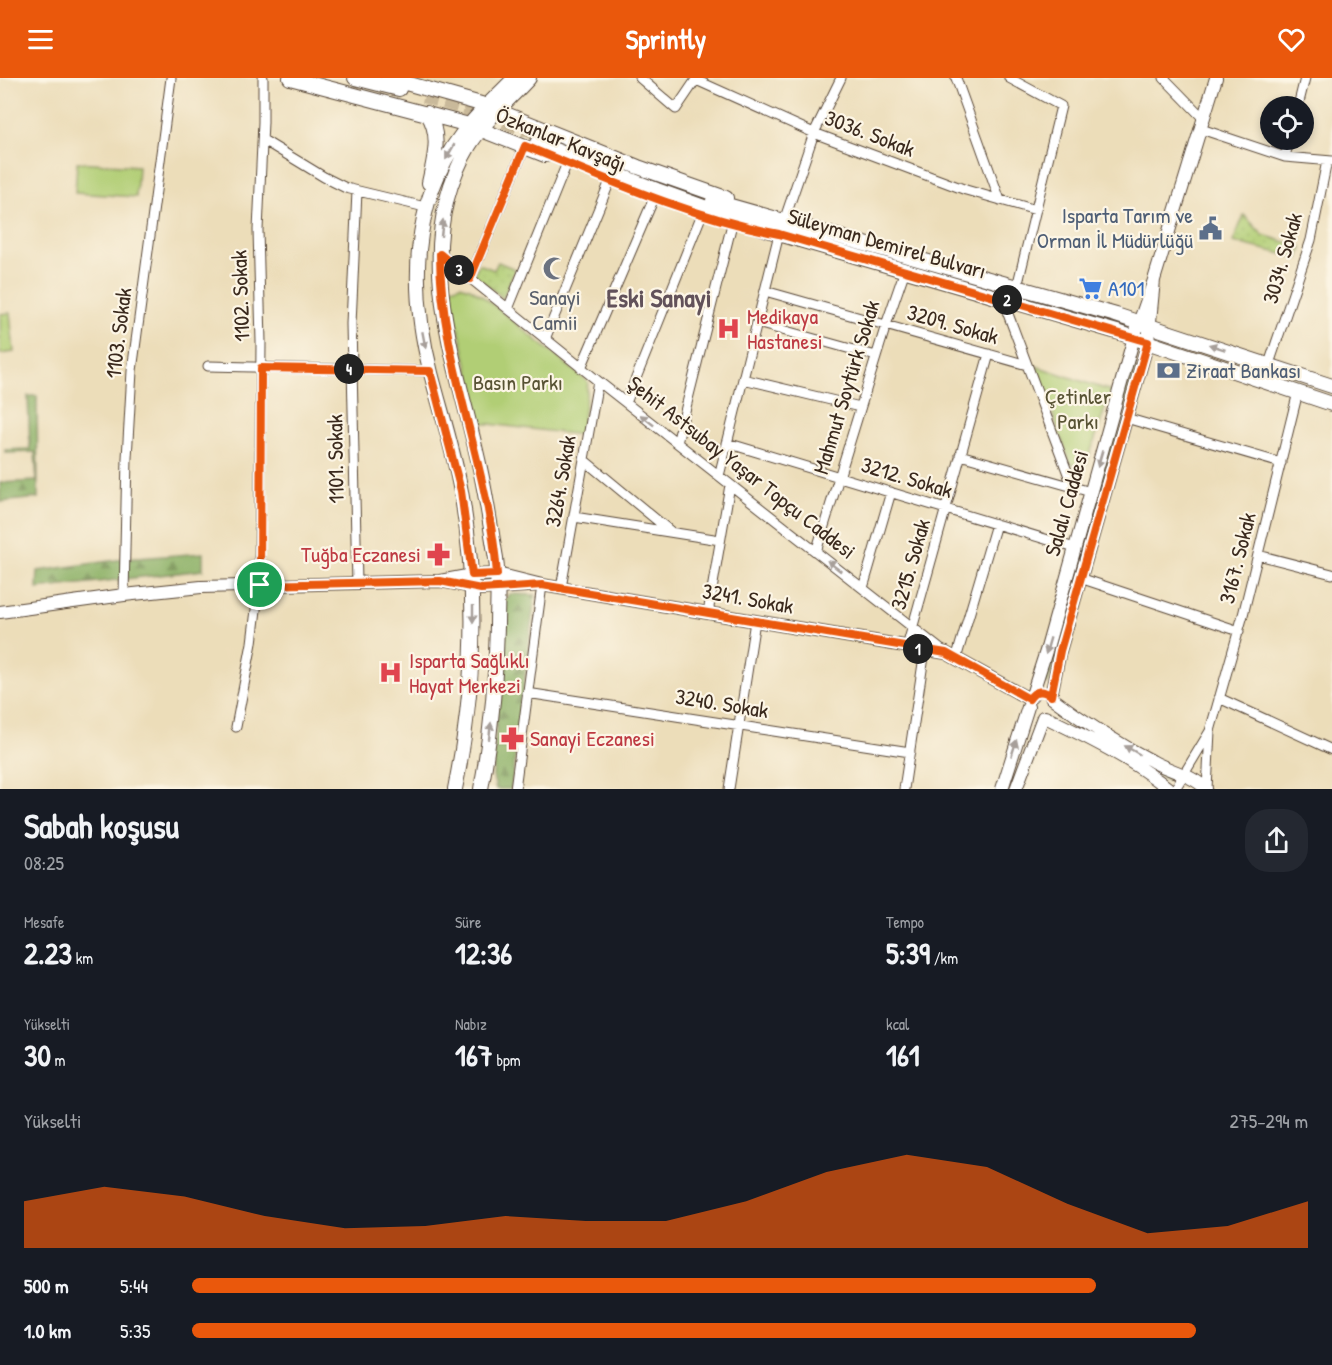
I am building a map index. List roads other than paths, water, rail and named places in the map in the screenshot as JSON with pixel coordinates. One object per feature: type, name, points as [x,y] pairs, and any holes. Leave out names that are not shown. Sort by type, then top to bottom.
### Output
[{"type":"main road","name":"Özkanlar Kavşağı","points":[[290,78],[424,104],[475,128],[534,142],[567,163],[654,198],[732,224],[782,227]]},
{"type":"main road","points":[[321,78],[424,104]]},
{"type":"main road","points":[[355,78],[424,104],[433,123],[436,137],[419,241],[417,291],[419,315],[430,371],[461,491],[472,582],[470,692],[466,732],[455,789]]},
{"type":"main road","name":"Özkanlar Kavşağı","points":[[387,78],[493,109],[782,227]]},
{"type":"main road","points":[[493,109],[515,78]]},
{"type":"main road","points":[[425,207],[444,162],[493,109],[529,78]]},
{"type":"main road","points":[[475,128],[452,184],[443,215],[440,254],[444,319],[481,472],[497,574],[494,694],[481,789]]},
{"type":"main road","name":"Süleyman Demirel Bulvarı","points":[[534,142],[646,186],[782,227],[905,270],[1134,337],[1332,404]]},
{"type":"main road","points":[[782,227],[1017,286],[1145,323],[1332,386]]},
{"type":"street","name":"1103. Sokak","points":[[124,595],[127,458],[132,371],[171,78]]},
{"type":"street","name":"1102. Sokak","points":[[236,727],[260,585],[261,368],[258,230],[263,78]]},
{"type":"street","points":[[640,78],[676,110],[697,79]]},
{"type":"street","points":[[719,476],[782,227],[814,133],[841,78]]},
{"type":"street","points":[[956,78],[1000,200]]},
{"type":"street","points":[[1009,78],[1061,106],[1017,286]]},
{"type":"street","points":[[1164,78],[1202,124],[1285,157],[1329,161]]},
{"type":"street","points":[[1145,323],[1154,280],[1216,78]]},
{"type":"street","points":[[1300,96],[1305,78]]},
{"type":"street","name":"3036. Sokak","points":[[697,79],[814,133],[966,190],[1036,210]]},
{"type":"street","points":[[262,140],[335,183],[357,191],[425,207]]},
{"type":"street","points":[[470,279],[534,142]]},
{"type":"street","points":[[1285,157],[1287,150]]},
{"type":"street","name":"3034. Sokak","points":[[1269,364],[1311,240],[1329,161]]},
{"type":"street","points":[[508,309],[567,163]]},
{"type":"street","points":[[545,339],[610,181]]},
{"type":"street","name":"1101. Sokak","points":[[357,191],[352,291],[357,583]]},
{"type":"street","points":[[581,368],[654,198]]},
{"type":"street","points":[[626,403],[702,214]]},
{"type":"street","points":[[677,443],[732,224]]},
{"type":"street","name":"Şehit Astsubay Yaşar Topçu Caddesi","points":[[440,254],[581,368],[912,627],[951,656],[1030,701]]},
{"type":"street","name":"Mahmut Soytürk Sokak","points":[[816,552],[885,325],[905,270]]},
{"type":"street","name":"3209. Sokak","points":[[765,291],[1027,365]]},
{"type":"street","points":[[1002,298],[1072,487]]},
{"type":"street","points":[[757,323],[876,356]]},
{"type":"street","name":"Salalı Caddesi","points":[[1002,789],[1047,648],[1134,337],[1145,323]]},
{"type":"street","name":"Salalı Caddesi","points":[[1052,698],[1056,666],[1148,342],[1145,323]]},
{"type":"street","name":"3215. Sokak","points":[[907,647],[989,354]]},
{"type":"street","points":[[208,366],[430,371]]},
{"type":"street","points":[[743,379],[860,407]]},
{"type":"street","name":"3264. Sokak","points":[[561,588],[598,381]]},
{"type":"street","name":"3167. Sokak","points":[[1175,789],[1210,731],[1239,631],[1298,392]]},
{"type":"street","points":[[1126,418],[1281,463]]},
{"type":"street","name":"3212. Sokak","points":[[727,443],[1075,548]]},
{"type":"street","points":[[960,455],[1091,492]]},
{"type":"street","points":[[584,460],[672,532]]},
{"type":"street","points":[[708,613],[730,485]]},
{"type":"street","points":[[863,588],[891,492]]},
{"type":"street","points":[[574,517],[720,540]]},
{"type":"street","points":[[951,656],[996,525]]},
{"type":"street","points":[[1258,555],[1332,574]]},
{"type":"street","name":"3241. Sokak","points":[[472,582],[497,574],[542,585],[951,656]]},
{"type":"street","points":[[1080,578],[1239,631]]},
{"type":"street","points":[[0,612],[201,587],[472,582]]},
{"type":"street","name":"3241. Sokak","points":[[472,582],[497,588],[542,585]]},
{"type":"street","points":[[514,789],[542,585]]},
{"type":"street","points":[[729,789],[755,621]]},
{"type":"street","points":[[904,789],[926,650]]},
{"type":"street","points":[[1169,789],[1146,772],[1091,740],[1044,717],[1032,714],[1030,701],[1039,691],[1044,692],[1105,734],[1207,789]]},
{"type":"street","name":"3240. Sokak","points":[[527,693],[910,752]]},
{"type":"street","points":[[1016,789],[1044,717],[1053,709],[1052,698]]},
{"type":"street","points":[[1220,698],[1332,750]]},
{"type":"street","name":"3167. Sokak","points":[[1207,789],[1210,731]]},
{"type":"tunnel","points":[[424,96],[484,114],[540,135]]},
{"type":"place","name":"Isparta Tarım ve Orman İl Müdürlüğü","points":[[1211,228]]},
{"type":"place","name":"Sanayi Camii","points":[[555,268]]},
{"type":"place","name":"A101","points":[[1090,288]]},
{"type":"place","name":"Medikaya Hastanesi","points":[[729,329]]},
{"type":"place","name":"Ziraat Bankası","points":[[1168,370]]},
{"type":"place","name":"Tuğba Eczanesi","points":[[439,554]]},
{"type":"place","name":"Isparta Sağlıklı Hayat Merkezi","points":[[391,673]]},
{"type":"place","name":"Sanayi Eczanesi","points":[[512,738]]},
{"type":"district","name":"Eski Sanayi","points":[[659,298]]},
{"type":"park label","name":"Basın Parkı","points":[[518,382]]},
{"type":"park label","name":"Çetinler Parkı","points":[[1078,408]]}]
